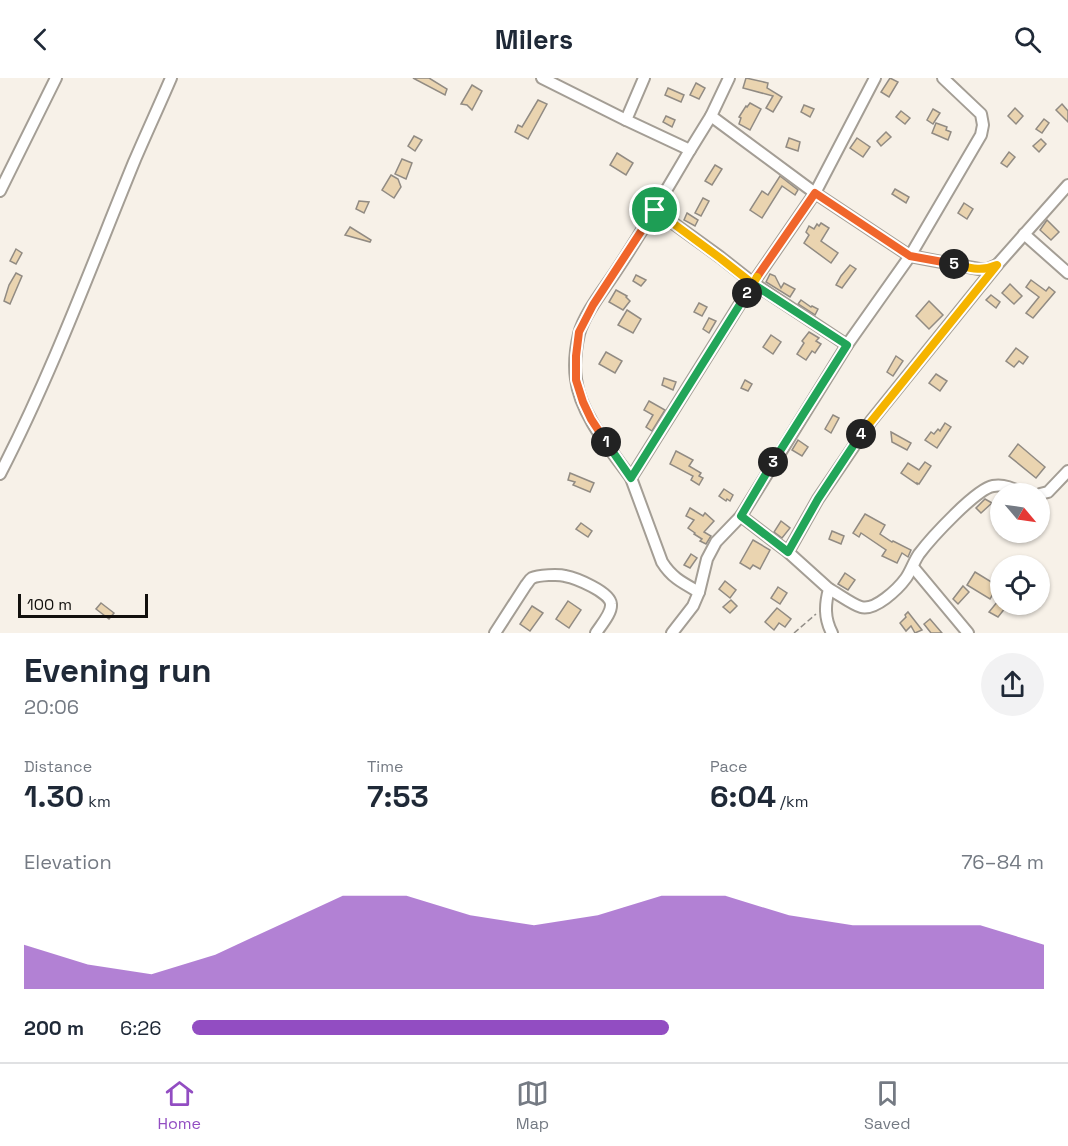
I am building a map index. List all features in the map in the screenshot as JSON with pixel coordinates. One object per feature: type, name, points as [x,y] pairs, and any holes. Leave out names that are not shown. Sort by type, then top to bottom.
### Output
[{"type":"street","points":[[0,191],[56,78]]},
{"type":"street","points":[[0,474],[25,425],[56,354],[135,159],[171,78]]},
{"type":"street","points":[[542,78],[690,150]]},
{"type":"street","points":[[626,120],[644,78]]},
{"type":"street","points":[[699,592],[680,582],[666,568],[631,478],[591,419],[583,402],[576,380],[576,356],[579,332],[593,305],[655,210],[711,116],[729,78]]},
{"type":"street","points":[[631,478],[753,284],[815,193],[874,78]]},
{"type":"street","points":[[672,633],[693,606],[707,559],[716,542],[741,516],[847,345],[910,256],[981,135],[983,125],[981,114],[943,78]]},
{"type":"street","points":[[711,116],[815,193],[910,256],[979,269],[988,269],[997,265]]},
{"type":"street","points":[[788,552],[818,499],[860,436],[997,265],[1066,190]]},
{"type":"street","points":[[655,210],[753,284],[847,345]]},
{"type":"street","points":[[1024,234],[1068,273]]},
{"type":"street","points":[[1050,490],[1068,471]]},
{"type":"street","points":[[741,516],[788,552],[829,589],[862,608],[879,603],[901,584],[919,554],[953,516],[990,487]]},
{"type":"street","points":[[913,567],[968,633]]},
{"type":"street","points":[[495,633],[532,578],[564,575],[600,590],[608,596],[611,603],[610,610],[596,633]]},
{"type":"street","points":[[829,589],[825,607],[832,633]]},
{"type":"path","points":[[794,633],[825,607]]},
{"type":"building","points":[[413,78],[429,78],[447,89],[445,95]]},
{"type":"building","points":[[746,78],[768,83],[767,88],[782,97],[773,112],[766,108],[773,96],[743,88]]},
{"type":"building","points":[[890,78],[898,82],[889,97],[881,92]]},
{"type":"building","points":[[696,83],[705,88],[699,99],[690,95]]},
{"type":"building","points":[[472,85],[482,91],[472,110],[467,105],[461,104]]},
{"type":"building","points":[[668,88],[684,95],[681,102],[665,95]]},
{"type":"building","points":[[538,100],[547,104],[528,139],[515,132],[518,125],[522,127]]},
{"type":"building","points":[[750,103],[761,109],[750,130],[739,124],[741,118],[739,117]]},
{"type":"building","points":[[1062,104],[1068,111],[1068,122],[1056,110]]},
{"type":"building","points":[[804,105],[814,109],[810,117],[801,112]]},
{"type":"building","points":[[1015,108],[1023,116],[1016,124],[1008,116]]},
{"type":"building","points":[[933,109],[940,113],[933,124],[927,120]]},
{"type":"building","points":[[901,111],[910,118],[905,124],[896,117]]},
{"type":"building","points":[[666,116],[675,120],[672,127],[663,122]]},
{"type":"building","points":[[1044,119],[1049,123],[1042,133],[1036,129]]},
{"type":"building","points":[[936,123],[947,127],[946,130],[951,132],[948,140],[932,133]]},
{"type":"building","points":[[886,132],[891,137],[881,146],[877,141]]},
{"type":"building","points":[[414,136],[422,140],[415,151],[408,146]]},
{"type":"building","points":[[789,138],[800,142],[798,151],[786,147]]},
{"type":"building","points":[[857,138],[870,147],[863,157],[850,148]]},
{"type":"building","points":[[1041,139],[1046,144],[1039,152],[1033,146]]},
{"type":"building","points":[[1009,152],[1015,157],[1007,167],[1001,163]]},
{"type":"building","points":[[617,153],[633,163],[626,175],[610,165]]},
{"type":"building","points":[[402,159],[412,163],[406,179],[395,174]]},
{"type":"building","points":[[715,165],[722,169],[712,185],[705,181]]},
{"type":"building","points":[[391,175],[398,179],[401,187],[394,198],[382,190]]},
{"type":"building","points":[[780,176],[798,190],[795,195],[782,186],[762,218],[750,210],[762,191],[768,195]]},
{"type":"building","points":[[895,189],[909,197],[906,203],[892,194]]},
{"type":"building","points":[[703,198],[709,201],[701,216],[695,213]]},
{"type":"building","points":[[359,201],[369,202],[364,213],[356,209]]},
{"type":"building","points":[[964,203],[973,209],[967,219],[958,213]]},
{"type":"building","points":[[687,213],[698,220],[695,226],[684,220]]},
{"type":"building","points":[[1047,220],[1059,232],[1051,240],[1040,230]]},
{"type":"building","points":[[821,223],[829,228],[821,241],[838,253],[831,263],[804,243],[809,235],[806,232],[809,226],[814,229],[817,224],[819,226]]},
{"type":"building","points":[[350,227],[371,240],[370,242],[345,235]]},
{"type":"building","points":[[16,249],[22,253],[16,264],[10,261]]},
{"type":"building","points":[[850,265],[856,269],[842,288],[836,285],[841,276]]},
{"type":"building","points":[[16,273],[22,276],[10,304],[4,301]]},
{"type":"building","points":[[770,274],[775,276],[781,288],[784,283],[795,289],[790,297],[766,282]]},
{"type":"building","points":[[636,275],[646,280],[641,286],[633,281]]},
{"type":"building","points":[[1031,280],[1046,291],[1049,287],[1055,292],[1033,318],[1026,313],[1039,297],[1026,287]]},
{"type":"building","points":[[1010,284],[1022,296],[1014,304],[1002,293]]},
{"type":"building","points":[[616,290],[627,296],[630,301],[623,310],[609,302]]},
{"type":"building","points":[[991,295],[1000,302],[996,308],[986,300]]},
{"type":"building","points":[[801,300],[818,309],[815,315],[798,304]]},
{"type":"building","points":[[929,301],[943,315],[929,329],[916,316]]},
{"type":"building","points":[[699,303],[707,307],[702,316],[694,312]]},
{"type":"building","points":[[627,310],[641,319],[633,333],[618,325]]},
{"type":"building","points":[[709,318],[716,321],[709,333],[703,329]]},
{"type":"building","points":[[809,332],[819,338],[816,341],[821,344],[806,360],[797,354],[804,343],[802,341]]},
{"type":"building","points":[[771,335],[781,342],[773,354],[763,347]]},
{"type":"building","points":[[1016,348],[1028,357],[1023,364],[1019,361],[1014,367],[1006,361]]},
{"type":"building","points":[[606,352],[622,361],[615,373],[599,364]]},
{"type":"building","points":[[896,356],[903,361],[893,376],[887,372]]},
{"type":"building","points":[[936,374],[947,381],[940,391],[929,383]]},
{"type":"building","points":[[664,378],[676,382],[673,390],[662,385]]},
{"type":"building","points":[[745,380],[752,384],[748,391],[741,388]]},
{"type":"building","points":[[649,401],[665,410],[652,431],[646,427],[653,415],[644,410]]},
{"type":"building","points":[[833,415],[839,418],[831,433],[825,429]]},
{"type":"building","points":[[945,423],[951,427],[937,448],[925,440],[931,432],[934,434],[938,429],[940,431]]},
{"type":"building","points":[[891,432],[911,443],[907,450],[892,442]]},
{"type":"building","points":[[798,440],[808,447],[802,456],[792,450]]},
{"type":"building","points":[[1018,444],[1045,467],[1036,478],[1009,456]]},
{"type":"building","points":[[676,451],[693,460],[689,466],[701,473],[699,476],[703,478],[699,485],[691,480],[693,476],[670,464]]},
{"type":"building","points":[[925,462],[931,466],[919,484],[901,473],[908,463],[919,470]]},
{"type":"building","points":[[570,473],[594,483],[590,492],[573,485],[575,482],[568,480]]},
{"type":"building","points":[[724,489],[733,495],[730,501],[719,496]]},
{"type":"building","points":[[985,499],[990,502],[990,505],[981,513],[976,508]]},
{"type":"building","points":[[690,508],[703,516],[705,513],[714,521],[704,532],[711,536],[706,544],[688,528],[694,520],[686,516]]},
{"type":"building","points":[[865,514],[885,525],[880,534],[911,550],[908,557],[902,553],[897,563],[882,556],[886,550],[861,533],[859,537],[853,533]]},
{"type":"building","points":[[781,521],[790,528],[782,538],[774,532]]},
{"type":"building","points":[[581,523],[592,531],[588,537],[576,529]]},
{"type":"building","points":[[832,531],[844,536],[841,544],[829,539]]},
{"type":"building","points":[[753,540],[770,550],[760,569],[753,565],[750,569],[740,563]]},
{"type":"building","points":[[691,554],[697,558],[690,568],[684,565]]},
{"type":"building","points":[[975,572],[990,581],[990,599],[967,585]]},
{"type":"building","points":[[845,573],[855,580],[848,590],[838,584]]},
{"type":"building","points":[[725,581],[736,590],[730,598],[719,589]]},
{"type":"building","points":[[963,586],[969,592],[958,604],[953,599]]},
{"type":"building","points":[[778,587],[787,593],[780,604],[771,598]]},
{"type":"building","points":[[731,600],[737,606],[730,613],[723,607]]},
{"type":"building","points":[[568,601],[581,610],[569,628],[556,619]]},
{"type":"building","points":[[101,603],[114,613],[109,619],[96,609]]},
{"type":"building","points":[[532,606],[543,613],[530,631],[520,624]]},
{"type":"building","points":[[777,608],[791,619],[785,627],[779,623],[774,630],[765,622]]},
{"type":"building","points":[[908,612],[922,630],[915,633],[911,626],[906,631],[900,623]]},
{"type":"building","points":[[930,619],[942,633],[931,633],[924,624]]},
{"type":"route","points":[[655,210],[593,305],[579,332],[576,380],[583,402],[591,419],[631,478],[753,284],[847,345],[741,516],[788,552],[818,499],[860,436],[997,265],[988,269],[979,269],[910,256],[815,193],[753,284],[655,210]]}]
